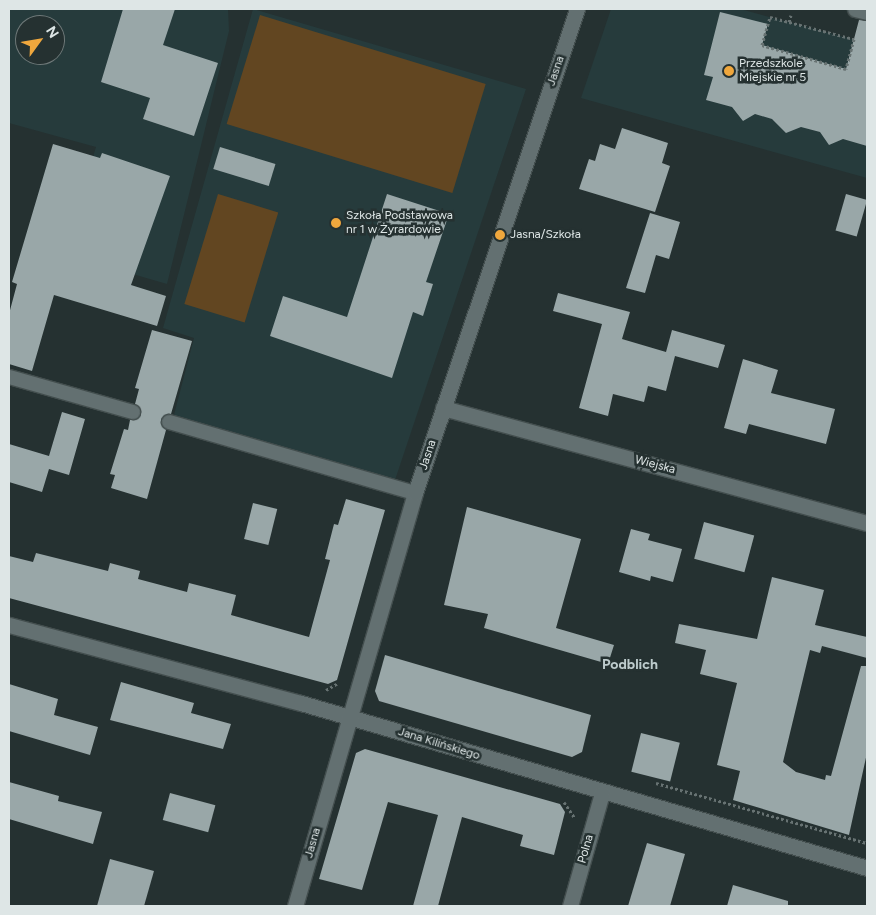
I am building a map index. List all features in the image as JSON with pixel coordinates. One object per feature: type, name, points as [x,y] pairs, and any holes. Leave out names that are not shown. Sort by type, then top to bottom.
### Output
[{"type":"street","name":"Jasna","points":[[295,906],[415,494],[577,9]]},
{"type":"street","points":[[855,9],[867,12]]},
{"type":"street","name":"Wiejska","points":[[443,408],[867,523]]},
{"type":"street","name":"Jana Kilińskiego","points":[[9,626],[350,717],[602,793],[867,868]]},
{"type":"street","name":"Polna","points":[[570,906],[602,793]]},
{"type":"lane","points":[[9,376],[133,412]]},
{"type":"lane","points":[[169,422],[415,494]]},
{"type":"path","points":[[790,22],[791,15]]},
{"type":"path","points":[[770,17],[790,22],[854,39],[846,69],[762,45],[770,17]]},
{"type":"shaded area","points":[[9,9],[228,9],[229,31],[167,284],[64,254],[96,147],[9,123]]},
{"type":"shaded area","name":"Szkoła Podstawowa nr 1 w Żyrardowie","points":[[253,9],[526,89],[395,480],[174,415],[194,338],[163,328]]},
{"type":"shaded area","name":"Przedszkole Miejskie nr 5","points":[[611,9],[740,9],[867,43],[867,178],[581,98]]},
{"type":"shaded area","points":[[260,15],[486,84],[452,193],[227,124]]},
{"type":"shaded area","points":[[218,194],[278,212],[245,322],[184,304]]},
{"type":"building","points":[[123,9],[175,9],[163,45],[218,63],[194,136],[143,119],[150,98],[101,82]]},
{"type":"building","points":[[720,12],[768,24],[762,45],[846,69],[859,20],[867,21],[867,146],[843,139],[829,145],[820,132],[801,127],[786,133],[772,119],[755,114],[743,121],[732,107],[706,100],[713,77],[704,75]]},
{"type":"building","points":[[622,128],[668,143],[662,163],[670,166],[655,212],[579,189],[589,159],[595,161],[600,144],[615,149]]},
{"type":"building","points":[[53,144],[100,158],[102,153],[170,176],[131,285],[166,296],[157,326],[54,295],[32,371],[9,364],[9,314],[17,284],[12,282]]},
{"type":"building","points":[[220,147],[275,164],[269,186],[213,169]]},
{"type":"building","points":[[387,194],[449,214],[426,282],[433,284],[423,316],[413,312],[392,378],[270,336],[283,296],[347,317]]},
{"type":"building","points":[[846,194],[867,200],[857,237],[836,231]]},
{"type":"building","points":[[650,213],[680,222],[669,259],[656,255],[645,293],[626,288]]},
{"type":"building","points":[[558,293],[630,312],[622,339],[666,352],[672,330],[725,345],[718,368],[675,356],[666,391],[648,386],[644,402],[613,394],[608,416],[579,408],[602,324],[553,311]]},
{"type":"building","points":[[152,330],[192,341],[171,414],[161,419],[166,430],[147,499],[111,488],[115,475],[110,474],[124,429],[128,430],[130,420],[141,415],[135,404],[139,389],[135,388]]},
{"type":"building","points":[[743,359],[778,370],[771,393],[835,409],[826,444],[749,424],[746,434],[724,428]]},
{"type":"building","points":[[62,412],[85,419],[69,475],[49,469],[42,492],[9,482],[9,444],[49,456]]},
{"type":"building","points":[[346,499],[385,510],[337,680],[328,684],[9,598],[9,556],[33,562],[36,553],[108,571],[110,563],[140,571],[138,579],[187,592],[189,583],[236,595],[231,615],[309,637],[330,560],[325,559],[334,524],[338,525]]},
{"type":"building","points":[[253,503],[277,509],[268,545],[244,539]]},
{"type":"building","points":[[467,507],[581,539],[556,628],[614,645],[608,664],[484,628],[488,614],[444,605]]},
{"type":"building","points":[[704,522],[754,535],[744,572],[694,559]]},
{"type":"building","points":[[631,529],[650,534],[648,540],[682,549],[673,582],[651,576],[650,581],[619,572]]},
{"type":"building","points":[[772,577],[824,590],[815,625],[867,637],[867,658],[822,646],[820,653],[810,650],[783,762],[796,772],[825,780],[826,775],[831,776],[861,666],[867,666],[867,753],[849,835],[733,800],[740,771],[717,765],[737,683],[700,674],[706,650],[675,643],[679,624],[757,639]]},
{"type":"building","points":[[385,655],[591,715],[582,752],[572,757],[379,701],[375,691]]},
{"type":"building","points":[[121,682],[194,703],[191,713],[231,724],[223,749],[110,720]]},
{"type":"building","points":[[9,684],[58,699],[54,715],[98,727],[90,755],[9,731]]},
{"type":"building","points":[[641,733],[680,743],[670,781],[631,772]]},
{"type":"building","points":[[365,749],[560,804],[565,812],[554,855],[520,846],[523,835],[462,817],[438,906],[413,906],[438,815],[388,802],[362,890],[319,879],[356,753]]},
{"type":"building","points":[[9,782],[59,796],[58,801],[102,812],[93,844],[9,819]]},
{"type":"building","points":[[170,793],[215,805],[208,832],[163,820]]},
{"type":"building","points":[[647,843],[685,854],[670,906],[628,906]]},
{"type":"building","points":[[110,859],[154,871],[144,906],[97,906]]},
{"type":"building","points":[[733,885],[788,901],[788,906],[727,906]]},
{"type":"place","name":"Przedszkole Miejskie nr 5","points":[[729,71]]},
{"type":"place","name":"Szkoła Podstawowa nr 1 w Żyrardowie","points":[[336,223]]},
{"type":"place","name":"Jasna/Szkoła","points":[[500,235]]},
{"type":"district","name":"Podblich","points":[[630,665]]}]
